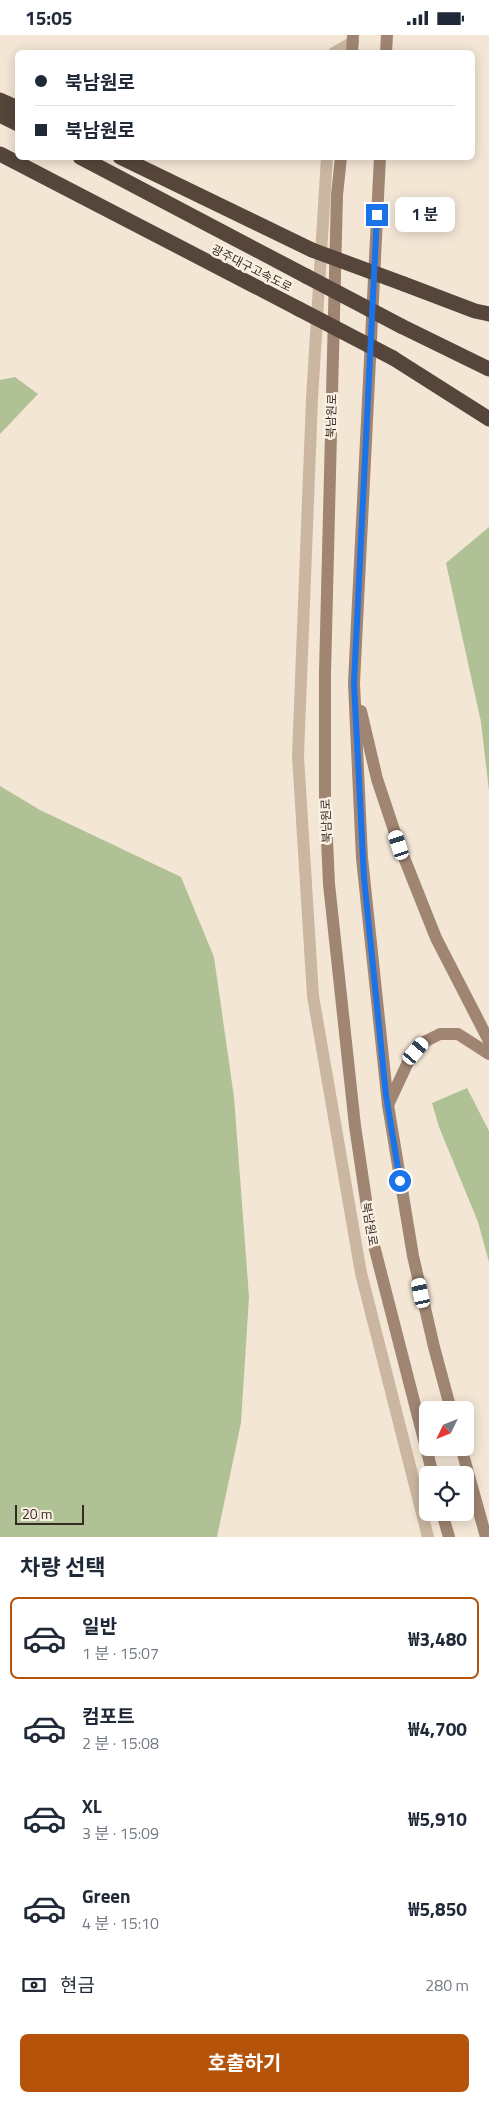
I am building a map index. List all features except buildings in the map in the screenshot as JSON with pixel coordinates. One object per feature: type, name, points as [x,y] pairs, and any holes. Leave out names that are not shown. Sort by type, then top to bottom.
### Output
[{"type":"highway","points":[[0,100],[15,108]]},
{"type":"highway","points":[[0,115],[15,122]]},
{"type":"highway","name":"광주대구고속도로","points":[[0,154],[489,409]]},
{"type":"highway","name":"광주대구고속도로","points":[[86,160],[401,326],[489,369]]},
{"type":"highway","points":[[126,160],[312,250],[475,311],[489,314]]},
{"type":"highway","points":[[394,358],[489,419]]},
{"type":"street","points":[[386,35],[386,50]]},
{"type":"street","points":[[340,50],[353,43]]},
{"type":"street","points":[[327,160],[312,399],[298,756],[313,997],[361,1273],[428,1537]]},
{"type":"street","name":"북남원로","points":[[341,160],[338,195],[324,673],[325,796],[329,884],[355,1126],[371,1234],[431,1466]]},
{"type":"street","points":[[380,160],[354,683],[362,858],[388,1105],[413,1256],[449,1401]]},
{"type":"street","points":[[354,683],[377,779],[399,845],[436,938],[489,1041]]},
{"type":"street","points":[[388,1105],[408,1060],[424,1042],[440,1034],[458,1034],[489,1054]]},
{"type":"street","points":[[464,1456],[486,1537]]},
{"type":"street","points":[[444,1521],[449,1537]]},
{"type":"green space","points":[[15,377],[38,394],[0,434],[0,380]]},
{"type":"green space","points":[[489,527],[489,791],[481,722],[446,563]]},
{"type":"green space","points":[[0,786],[40,810],[181,877],[214,957],[234,1097],[249,1297],[241,1423],[217,1537],[0,1537]]},
{"type":"green space","points":[[467,1088],[489,1131],[489,1262],[478,1222],[439,1127],[432,1103]]},
{"type":"route","points":[[377,215],[354,683],[362,858],[386,1095],[400,1181]]}]
